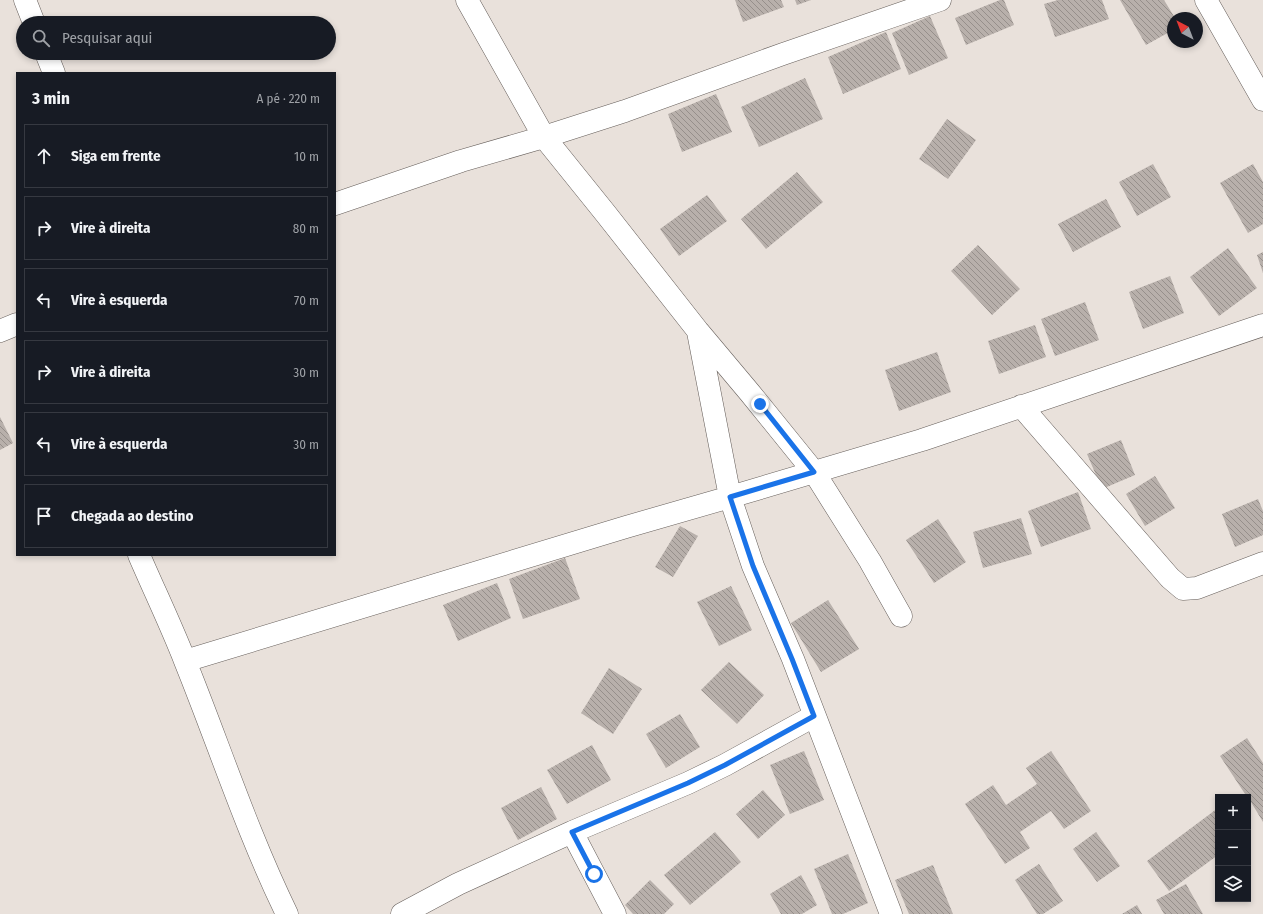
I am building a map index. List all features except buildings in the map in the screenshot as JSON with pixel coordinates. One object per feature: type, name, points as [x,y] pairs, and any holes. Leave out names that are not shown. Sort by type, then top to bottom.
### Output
[{"type":"street","points":[[25,0],[31,16]]},
{"type":"street","points":[[468,0],[544,137],[698,331],[750,392],[814,472],[870,561],[902,616]]},
{"type":"street","points":[[336,204],[461,161],[544,137],[667,97],[783,54],[940,0]]},
{"type":"street","points":[[1206,0],[1263,100]]},
{"type":"street","points":[[49,60],[54,72]]},
{"type":"street","points":[[0,331],[16,324]]},
{"type":"street","points":[[185,661],[610,531],[922,440],[1263,325]]},
{"type":"street","points":[[698,331],[730,497],[753,566],[792,659],[891,914]]},
{"type":"street","points":[[1021,406],[1170,578],[1183,589],[1197,588],[1263,563]]},
{"type":"street","points":[[139,556],[185,661],[251,835],[287,914]]},
{"type":"street","points":[[402,914],[458,884],[572,832],[688,783],[725,765],[814,716]]},
{"type":"street","points":[[572,832],[615,914]]},
{"type":"route","points":[[594,874],[572,832],[688,783],[725,765],[814,716],[753,566],[730,497],[814,472],[760,404]]}]
